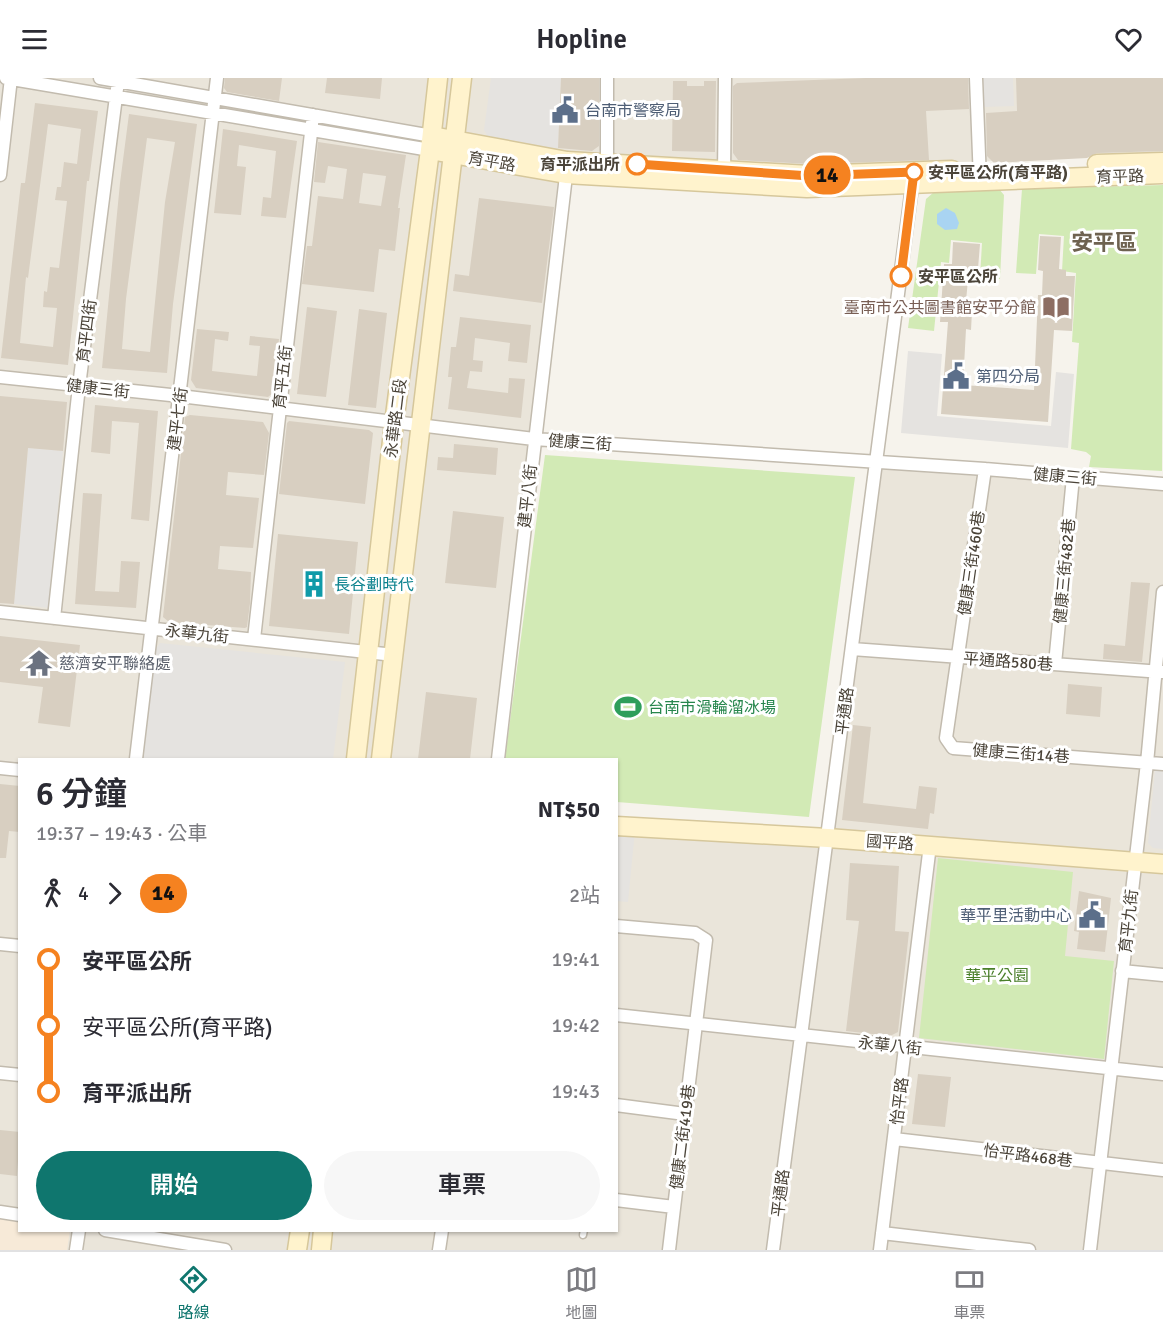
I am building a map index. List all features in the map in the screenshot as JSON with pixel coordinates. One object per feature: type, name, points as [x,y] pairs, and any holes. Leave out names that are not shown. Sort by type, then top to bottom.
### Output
[{"type":"street","name":"育平路","points":[[6,78],[310,129],[431,143]]},
{"type":"street","points":[[0,175],[11,78]]},
{"type":"street","name":"育平路","points":[[100,78],[313,115],[454,148],[567,167],[724,177],[913,178],[1163,162]]},
{"type":"street","name":"建平七街","points":[[136,758],[217,78]]},
{"type":"street","name":"永華路二段","points":[[356,758],[394,423],[438,78]]},
{"type":"street","name":"永華路二段","points":[[381,758],[462,78]]},
{"type":"street","points":[[607,169],[608,78]]},
{"type":"street","points":[[724,177],[725,78]]},
{"type":"street","points":[[976,78],[980,175]]},
{"type":"street","name":"育平四街","points":[[54,618],[79,386],[118,81]]},
{"type":"street","name":"育平五街","points":[[254,639],[313,115]]},
{"type":"street","name":"建平八街","points":[[498,758],[567,167]]},
{"type":"street","name":"育平路","points":[[980,175],[1163,174]]},
{"type":"street","name":"平通路","points":[[773,1250],[913,178]]},
{"type":"street","name":"健康三街","points":[[0,377],[180,396],[534,439],[985,469],[1163,484]]},
{"type":"street","name":"健康三街460巷","points":[[957,657],[985,469]]},
{"type":"street","name":"健康三街482巷","points":[[1055,664],[1073,477]]},
{"type":"street","name":"育平九街","points":[[1090,1250],[1134,862],[1159,672],[1163,592]]},
{"type":"street","name":"永華九街","points":[[0,612],[393,655]]},
{"type":"street","name":"平通路580巷","points":[[852,649],[1159,672]]},
{"type":"street","name":"健康三街14巷","points":[[957,657],[946,738],[953,748],[1146,763]]},
{"type":"street","points":[[1146,763],[1163,764]]},
{"type":"street","points":[[0,768],[18,770]]},
{"type":"street","name":"國平路","points":[[618,825],[930,845],[1163,864]]},
{"type":"street","name":"怡平路","points":[[880,1250],[930,845]]},
{"type":"street","name":"健康二街419巷","points":[[618,926],[695,933],[706,940],[669,1250]]},
{"type":"street","points":[[0,944],[18,946]]},
{"type":"street","points":[[1122,971],[1163,975]]},
{"type":"street","name":"永華八街","points":[[618,1015],[1163,1074]]},
{"type":"street","points":[[0,1073],[18,1075]]},
{"type":"street","points":[[618,1105],[685,1113]]},
{"type":"street","name":"怡平路468巷","points":[[894,1139],[1163,1170]]},
{"type":"street","points":[[618,1200],[674,1207]]},
{"type":"street","points":[[0,1212],[18,1215]]},
{"type":"street","points":[[76,1250],[79,1232]]},
{"type":"street","points":[[117,1232],[225,1250]]},
{"type":"street","points":[[297,1250],[300,1232]]},
{"type":"street","points":[[321,1250],[323,1232]]},
{"type":"street","points":[[440,1250],[442,1232]]},
{"type":"street","points":[[882,1233],[1029,1250]]},
{"type":"shaded area","points":[[0,78],[1163,78],[1163,154],[807,170],[561,156],[492,758],[18,758],[18,1232],[618,1232],[618,830],[831,844],[882,469],[1163,489],[1163,1250],[0,1250]]},
{"type":"shaded area","points":[[491,78],[561,78],[558,150],[490,140],[484,130]]},
{"type":"shaded area","points":[[981,78],[1013,78],[1014,106],[983,107]]},
{"type":"shaded area","points":[[908,351],[942,354],[937,416],[1051,426],[1056,372],[1074,374],[1068,448],[901,433]]},
{"type":"shaded area","points":[[28,448],[63,451],[49,608],[14,604]]},
{"type":"shaded area","points":[[160,643],[345,662],[333,758],[141,758],[155,650]]},
{"type":"shaded area","points":[[1155,770],[1163,771],[1163,849],[1153,848],[1148,843]]},
{"type":"shaded area","points":[[618,829],[635,830],[628,902],[618,901]]},
{"type":"shaded area","points":[[0,1217],[18,1220],[18,1232],[70,1232],[67,1250],[0,1250]]},
{"type":"green space","points":[[1163,185],[1162,471],[1089,467],[1091,456],[1086,452],[1071,449],[1079,343],[1072,342],[1076,273],[1062,271],[1064,236],[1039,234],[1036,274],[1016,273],[1022,189]]},
{"type":"green space","points":[[999,189],[1004,195],[1000,279],[980,278],[982,243],[951,240],[949,263],[941,262],[934,331],[908,328],[926,199],[934,192]]},
{"type":"green space","points":[[545,455],[855,477],[809,817],[618,802],[618,758],[505,758]]},
{"type":"green space","name":"華平公園","points":[[938,858],[1073,872],[1065,956],[1114,961],[1104,1059],[919,1038]]},
{"type":"water","points":[[946,208],[955,213],[959,223],[957,229],[945,230],[937,224],[937,214]]},
{"type":"building","points":[[225,78],[282,78],[279,101],[227,92],[224,88]]},
{"type":"building","points":[[327,78],[382,78],[380,99],[325,93]]},
{"type":"building","points":[[561,78],[599,78],[599,146],[592,151],[558,148]]},
{"type":"building","points":[[866,78],[968,78],[969,109],[926,111],[929,160],[809,164],[738,160],[733,153],[733,86],[737,83]]},
{"type":"building","points":[[1016,78],[1163,78],[1163,151],[1097,153],[1087,158],[994,163],[987,156],[986,113],[1017,111]]},
{"type":"building","points":[[673,81],[687,81],[687,86],[704,86],[704,81],[716,81],[715,152],[672,151]]},
{"type":"building","points":[[35,103],[98,111],[89,181],[87,181],[68,365],[1,358],[21,183],[25,183]],"holes":[[[48,124],[81,129],[77,164],[64,162],[61,187],[57,187],[55,200],[67,201],[59,268],[50,267],[47,292],[44,291],[43,307],[57,308],[53,347],[20,343],[26,277],[28,278]]]},
{"type":"building","points":[[129,114],[197,124],[173,304],[167,373],[102,368]],"holes":[[[147,138],[175,142],[165,202],[150,352],[122,349],[126,299]]]},
{"type":"building","points":[[223,129],[297,141],[286,218],[261,216],[263,197],[271,198],[276,151],[239,145],[237,166],[246,167],[241,215],[214,213]]},
{"type":"building","points":[[318,142],[406,155],[398,208],[400,208],[395,251],[379,249],[374,292],[302,284],[307,246],[312,246],[318,196],[343,199],[347,169],[328,166],[325,183],[314,182]],"holes":[[[363,173],[386,176],[381,206],[359,203]]]},
{"type":"building","points":[[479,198],[554,207],[542,303],[453,291],[455,274],[469,276]]},
{"type":"building","points":[[1040,236],[1061,237],[1059,269],[1066,270],[1066,276],[1075,276],[1072,331],[1054,330],[1048,422],[941,414],[948,322],[940,322],[944,264],[952,264],[953,242],[980,244],[977,281],[968,280],[965,311],[972,311],[971,330],[966,329],[963,385],[1034,390],[1038,295],[1042,295],[1043,271],[1038,270]]},
{"type":"building","points":[[307,307],[337,311],[326,397],[297,394]]},
{"type":"building","points":[[359,309],[387,313],[376,408],[348,405]]},
{"type":"building","points":[[460,317],[531,325],[527,363],[508,361],[510,343],[475,338],[473,360],[483,361],[482,372],[470,371],[467,388],[508,393],[509,378],[525,379],[521,418],[448,409],[452,377],[448,377],[451,347],[456,347]]},
{"type":"building","points":[[197,329],[229,332],[228,341],[215,339],[212,371],[257,376],[260,346],[249,345],[250,336],[279,339],[273,393],[268,397],[196,388],[191,380]]},
{"type":"building","points":[[0,396],[67,402],[63,451],[28,448],[14,604],[0,603]]},
{"type":"building","points":[[95,405],[158,411],[149,521],[131,519],[139,423],[112,421],[110,454],[91,452]]},
{"type":"building","points":[[190,415],[263,422],[269,433],[264,475],[228,472],[226,495],[259,498],[253,548],[220,546],[218,569],[251,572],[250,603],[245,628],[169,622],[163,617],[185,417]]},
{"type":"building","points":[[289,421],[369,430],[373,433],[365,504],[279,494]]},
{"type":"building","points":[[454,444],[498,448],[496,475],[437,470],[438,457],[453,458]]},
{"type":"building","points":[[83,493],[102,494],[95,591],[119,592],[121,561],[140,562],[136,608],[75,604]]},
{"type":"building","points":[[453,511],[504,517],[496,588],[445,583]]},
{"type":"building","name":"長谷劃時代","points":[[278,534],[358,542],[349,634],[269,626]]},
{"type":"building","points":[[1131,582],[1150,583],[1142,662],[1103,659],[1104,644],[1125,646]]},
{"type":"building","name":"慈濟安平聯絡處","points":[[0,636],[80,645],[70,727],[38,723],[43,687],[0,682]]},
{"type":"building","points":[[1068,684],[1102,687],[1100,717],[1066,714]]},
{"type":"building","points":[[426,692],[477,698],[470,758],[418,758]]},
{"type":"building","points":[[853,725],[871,727],[863,803],[916,809],[919,786],[937,788],[934,814],[930,813],[928,829],[842,820]]},
{"type":"building","points":[[0,784],[18,786],[18,832],[9,831],[6,858],[0,858]]},
{"type":"building","points":[[850,863],[899,866],[895,931],[909,932],[898,1032],[890,1036],[846,1031],[859,921],[846,920]]},
{"type":"building","name":"華平里活動中心","points":[[1079,891],[1111,898],[1105,952],[1077,949],[1079,932],[1074,931]]},
{"type":"building","points":[[918,1074],[951,1077],[945,1127],[912,1124]]},
{"type":"building","points":[[0,1130],[18,1132],[17,1176],[0,1174]]},
{"type":"bus line","name":"14","points":[[637,164],[810,176],[914,172],[901,276]]},
{"type":"place","name":"台南市警察局","points":[[565,110]]},
{"type":"place","name":"育平派出所","points":[[637,164]]},
{"type":"place","name":"安平區公所(育平路)","points":[[914,172]]},
{"type":"place","name":"安平區公所","points":[[901,276]]},
{"type":"place","name":"臺南市公共圖書館安平分館","points":[[1056,307]]},
{"type":"place","name":"第四分局","points":[[956,376]]},
{"type":"place","name":"長谷劃時代","points":[[314,584]]},
{"type":"place","name":"慈濟安平聯絡處","points":[[39,663]]},
{"type":"place","name":"台南市滑輪溜冰場","points":[[628,707]]},
{"type":"place","name":"華平里活動中心","points":[[1092,915]]},
{"type":"district","name":"安平區","points":[[1104,242]]}]
